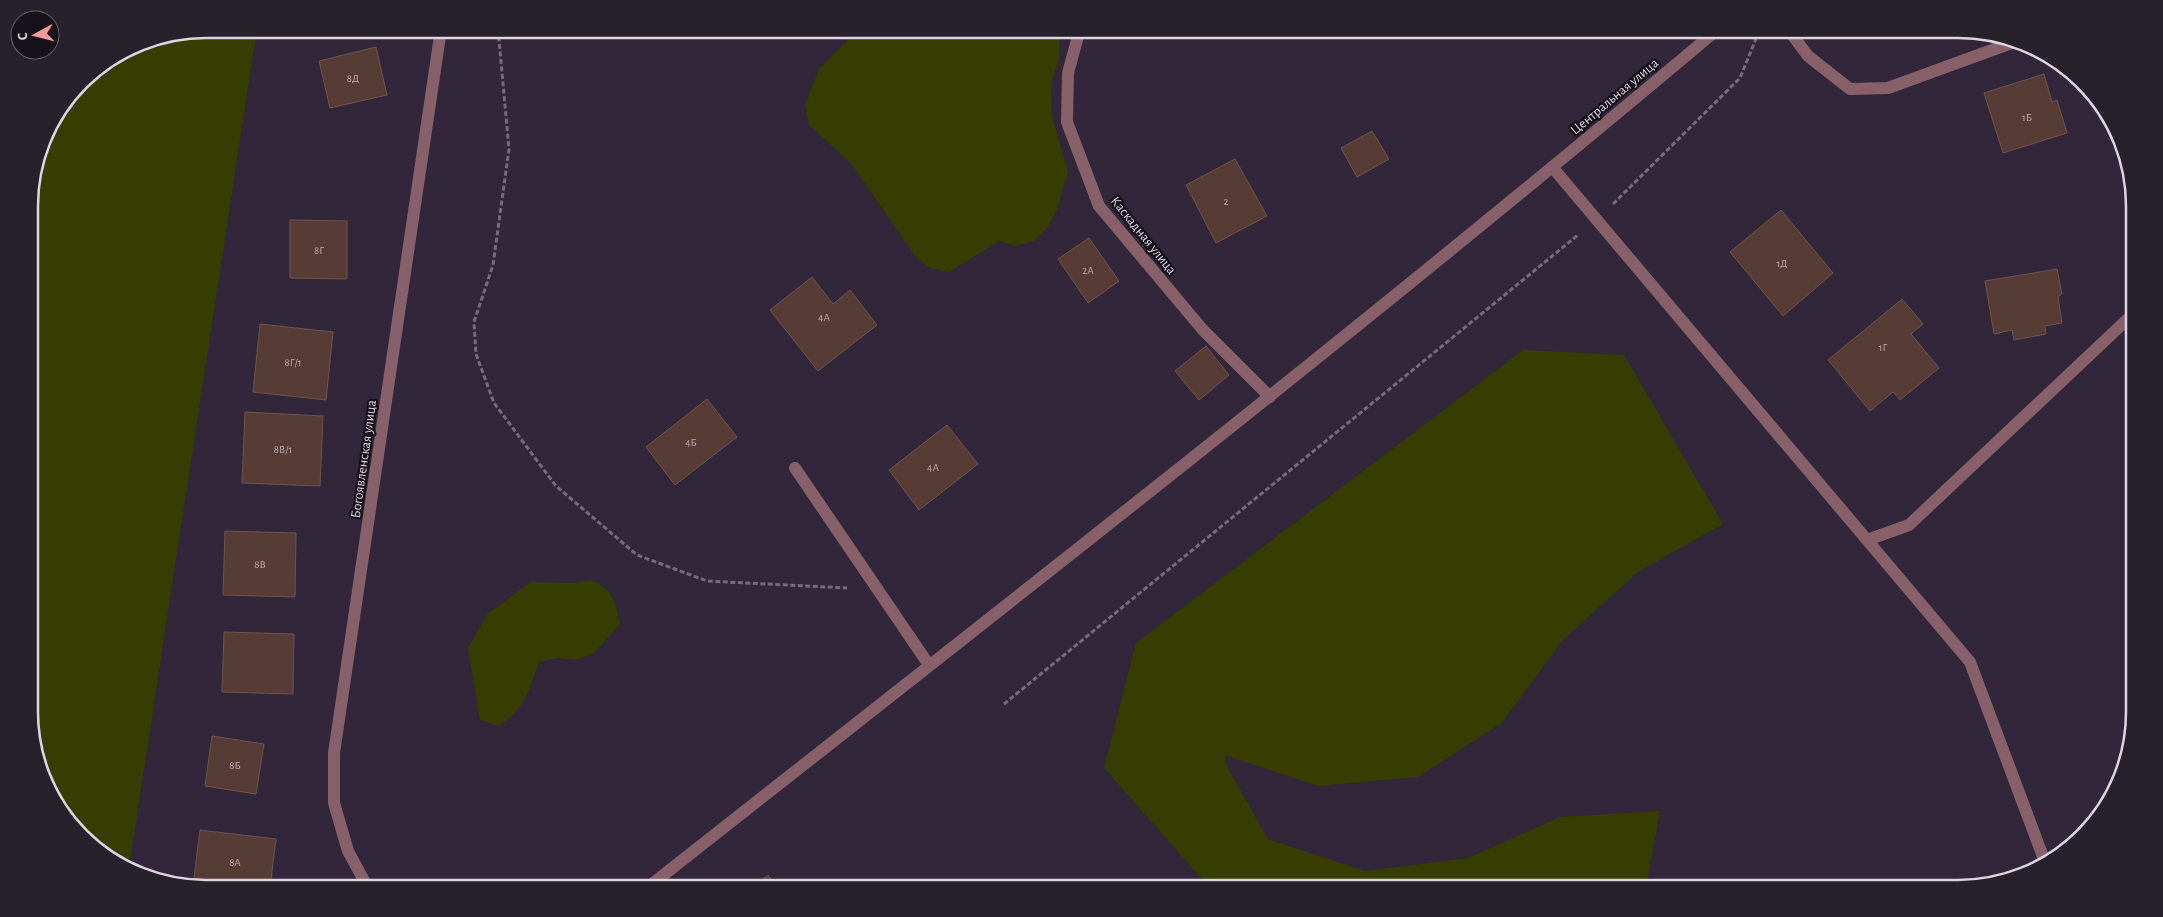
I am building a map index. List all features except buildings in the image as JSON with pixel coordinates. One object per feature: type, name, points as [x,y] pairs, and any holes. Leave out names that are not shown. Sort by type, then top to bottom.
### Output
[{"type":"street","name":"Богоявленская улица","points":[[364,880],[348,851],[334,803],[334,753],[441,38]]},
{"type":"street","name":"Каскадная улица","points":[[1078,38],[1068,74],[1067,122],[1099,206],[1203,330],[1270,396]]},
{"type":"street","name":"Центральная улица","points":[[657,880],[1270,396],[1553,168],[1707,38]]},
{"type":"street","points":[[1795,38],[1808,56],[1850,89],[1888,88],[2006,45]]},
{"type":"street","points":[[1553,168],[1970,662],[2043,856]]},
{"type":"street","points":[[1867,540],[1909,525],[2126,321]]},
{"type":"street","points":[[795,468],[929,665]]},
{"type":"path","points":[[499,38],[508,149],[493,266],[474,322],[476,354],[494,403],[556,486],[636,555],[707,581],[878,590]]},
{"type":"path","points":[[1004,704],[1598,220],[1740,78],[1756,38]]},
{"type":"green space","points":[[195,38],[256,38],[130,861],[103,845],[72,814],[50,776],[43,755],[39,733],[38,195],[41,173],[46,152],[55,131],[72,103],[103,72],[122,60],[141,50],[173,41]]},
{"type":"green space","points":[[847,38],[1060,38],[1059,60],[1052,79],[1052,116],[1068,172],[1057,210],[1048,227],[1034,241],[1016,246],[999,241],[949,272],[930,268],[915,256],[850,162],[809,125],[805,105],[819,69],[847,41]]},
{"type":"green space","points":[[1523,350],[1624,355],[1723,524],[1638,572],[1562,641],[1502,723],[1418,777],[1318,786],[1224,755],[1229,770],[1268,839],[1365,871],[1468,858],[1560,817],[1660,811],[1648,879],[1202,879],[1104,768],[1136,643]]},
{"type":"green space","points":[[591,580],[609,592],[615,602],[620,624],[594,653],[576,660],[558,658],[539,662],[529,690],[521,705],[516,712],[499,726],[480,720],[468,648],[488,613],[531,582],[573,583]]}]
